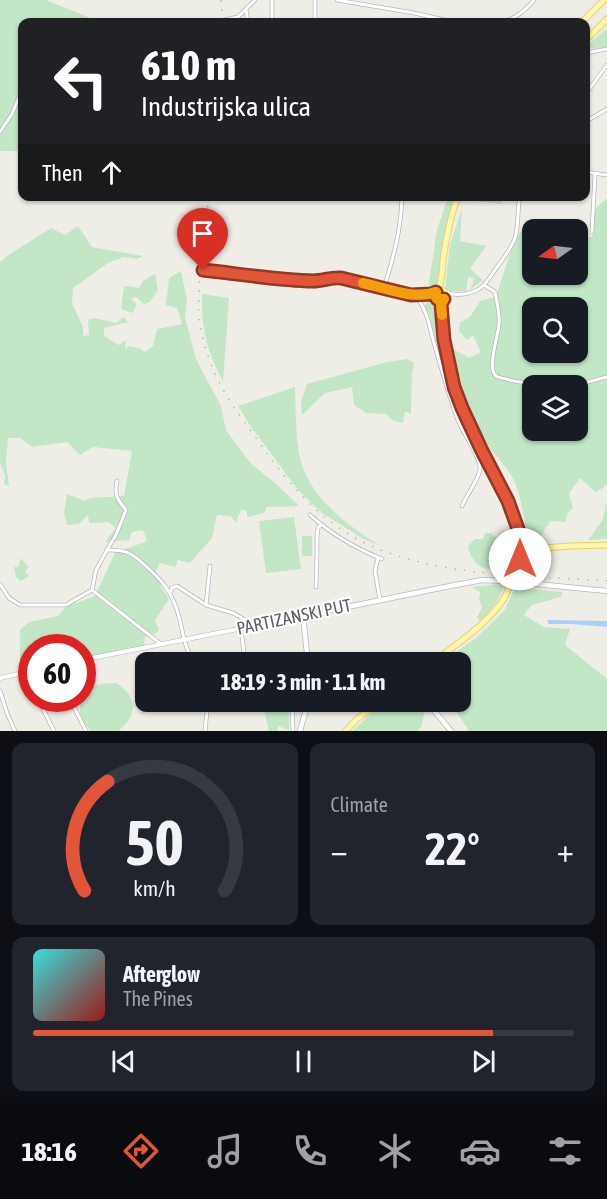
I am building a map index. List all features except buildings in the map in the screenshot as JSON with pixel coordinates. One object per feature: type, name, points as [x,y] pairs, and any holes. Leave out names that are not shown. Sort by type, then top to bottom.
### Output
[{"type":"main road","points":[[586,18],[604,0]]},
{"type":"main road","points":[[590,36],[606,20]]},
{"type":"main road","points":[[457,201],[443,256],[444,340],[454,387],[462,408],[508,501],[521,539],[529,550],[515,566]]},
{"type":"main road","points":[[446,652],[483,624],[505,597],[515,566],[516,525]]},
{"type":"main road","points":[[517,548],[520,543],[544,549]]},
{"type":"main road","points":[[517,548],[520,554],[525,554],[544,549],[607,545]]},
{"type":"main road","name":"PARTIZANSKI PUT","points":[[303,616],[488,580],[607,591]]},
{"type":"main road","points":[[303,616],[307,652]]},
{"type":"main road","points":[[300,731],[305,712]]},
{"type":"main road","points":[[346,731],[366,712]]},
{"type":"main road","points":[[435,712],[451,731]]},
{"type":"street","points":[[236,18],[255,0]]},
{"type":"street","points":[[272,0],[272,18]]},
{"type":"street","points":[[315,0],[315,18]]},
{"type":"street","points":[[337,0],[436,18]]},
{"type":"street","points":[[516,18],[534,0]]},
{"type":"street","points":[[246,10],[247,18]]},
{"type":"street","points":[[590,52],[607,49]]},
{"type":"street","points":[[590,88],[607,65]]},
{"type":"street","points":[[0,132],[18,100]]},
{"type":"street","points":[[590,119],[607,109]]},
{"type":"street","points":[[590,173],[607,176]]},
{"type":"street","points":[[592,232],[596,174]]},
{"type":"street","points":[[384,288],[399,239],[402,201]]},
{"type":"street","points":[[203,270],[317,281],[330,277],[341,278],[411,295],[420,300],[468,293],[484,285],[512,247],[519,201]]},
{"type":"street","points":[[484,285],[495,292],[500,323],[493,372],[504,378],[522,381]]},
{"type":"street","points":[[420,294],[418,296],[430,321],[454,410],[480,463],[480,473],[462,506]]},
{"type":"street","points":[[411,295],[442,296]]},
{"type":"street","points":[[588,382],[607,377]]},
{"type":"street","points":[[0,584],[9,598],[20,605],[66,605],[92,590],[96,570],[121,525],[126,510],[118,501],[115,493],[117,481]]},
{"type":"street","points":[[310,515],[346,542],[380,558],[375,571],[380,600]]},
{"type":"street","points":[[316,587],[317,532],[321,525]]},
{"type":"street","points":[[107,550],[119,550],[133,554],[160,578],[170,593],[177,611],[187,652]]},
{"type":"street","points":[[206,605],[210,566]]},
{"type":"street","points":[[170,593],[172,588],[177,586],[206,605],[233,613],[249,622],[251,626]]},
{"type":"street","points":[[92,590],[161,644]]},
{"type":"street","name":"PARTIZANSKI PUT","points":[[96,657],[303,616]]},
{"type":"street","points":[[241,628],[243,652]]},
{"type":"street","points":[[0,678],[18,674]]},
{"type":"street","points":[[0,691],[15,731]]},
{"type":"street","points":[[45,712],[54,731]]},
{"type":"street","points":[[76,712],[86,731]]},
{"type":"street","points":[[205,731],[207,712]]},
{"type":"street","points":[[292,712],[293,731]]},
{"type":"green space","points":[[0,0],[46,0],[90,18],[18,18],[18,151],[0,151]]},
{"type":"green space","points":[[607,28],[607,47],[594,49],[590,47],[590,43]]},
{"type":"green space","points":[[607,198],[607,483],[595,492],[580,478],[569,493],[573,507],[567,515],[566,522],[550,521],[541,536],[527,533],[514,482],[479,431],[469,409],[453,349],[469,358],[481,352],[473,335],[467,340],[459,331],[460,322],[470,317],[480,301],[496,297],[518,234],[522,231],[522,285],[588,285],[588,237],[592,237],[595,209]]},
{"type":"green space","points":[[447,201],[454,201],[444,242],[437,288],[434,291],[404,290],[428,289],[437,230]]},
{"type":"green space","points":[[474,201],[502,201],[502,204]]},
{"type":"green space","points":[[462,209],[460,241],[486,246],[470,269],[483,280],[470,290],[474,278],[468,277],[466,291],[448,292],[445,289],[450,244]]},
{"type":"green space","points":[[78,226],[92,247],[143,256],[137,259],[124,257],[108,263],[73,288],[72,303],[83,327],[83,336],[89,335],[88,320],[94,318],[116,323],[124,317],[128,322],[104,328],[104,336],[119,345],[126,340],[125,350],[129,346],[145,352],[153,346],[157,329],[182,324],[177,308],[166,305],[169,278],[181,271],[187,300],[185,317],[196,359],[221,406],[226,430],[251,464],[299,506],[267,507],[264,513],[247,517],[247,511],[241,510],[236,523],[231,516],[217,515],[212,538],[190,563],[178,560],[175,567],[160,563],[156,571],[161,587],[169,599],[155,620],[159,630],[145,637],[144,646],[96,655],[96,634],[20,634],[20,630],[29,622],[58,616],[66,607],[95,596],[115,553],[147,541],[143,530],[132,532],[129,540],[105,542],[116,528],[109,522],[89,523],[88,515],[79,524],[67,525],[64,513],[67,494],[85,501],[90,498],[124,496],[132,451],[93,447],[80,455],[67,442],[32,447],[20,438],[8,438],[6,462],[9,486],[4,484],[5,476],[0,462],[0,262],[51,228],[65,235]]},
{"type":"green space","points":[[155,274],[158,290],[150,302],[144,304],[136,297],[131,299],[137,304],[133,313],[121,309],[124,287],[139,288],[144,280]]},
{"type":"green space","points":[[202,294],[229,298],[223,382],[206,340]]},
{"type":"green space","points":[[428,300],[436,304],[440,340],[435,341],[425,306]]},
{"type":"green space","points":[[407,359],[414,363],[411,413],[405,412],[403,423],[394,421],[386,414],[366,413],[354,405],[352,387],[325,393],[302,415],[301,401],[307,384],[387,362]]},
{"type":"green space","points":[[295,387],[298,444],[301,462],[307,476],[314,489],[333,511],[380,546],[362,538],[322,513],[298,490],[238,406]]},
{"type":"green space","points":[[607,502],[607,539],[588,540],[602,521]]},
{"type":"green space","points":[[294,517],[301,569],[266,573],[259,521]]},
{"type":"green space","points":[[485,533],[492,533],[494,537],[510,535],[514,537],[510,570],[488,569],[474,561],[468,546],[475,539],[483,539]]},
{"type":"green space","points":[[302,536],[312,536],[312,556],[302,556]]},
{"type":"green space","points":[[21,558],[28,567],[25,572],[29,576],[21,581],[16,577],[14,567],[18,567]]},
{"type":"green space","points":[[500,584],[504,586],[500,596],[480,621],[477,618],[482,607],[479,600],[480,592],[472,587]]},
{"type":"green space","points":[[515,588],[562,592],[561,597],[532,605],[524,615],[544,627],[570,629],[565,645],[607,679],[607,731],[469,731],[457,712],[471,712],[471,652],[456,652],[476,638],[504,611]]},
{"type":"green space","points":[[116,683],[128,693],[132,701],[133,710],[130,717],[119,731],[91,731],[81,716],[80,712],[96,712],[96,685]]},
{"type":"green space","points":[[264,712],[289,712],[289,730],[278,726],[278,731],[269,731]]},
{"type":"green space","points":[[372,712],[425,712],[422,725],[418,731],[353,731]]},
{"type":"water","points":[[547,621],[607,621],[607,627],[549,624]]},
{"type":"railway","points":[[221,0],[223,18]]},
{"type":"railway","points":[[208,201],[199,284],[199,319],[210,360],[216,376],[238,413],[284,476],[313,507],[346,533],[386,552],[413,560],[467,571],[607,581]]},
{"type":"slow traffic","points":[[363,283],[411,295],[436,292],[437,299],[444,299],[441,304],[442,315]]},
{"type":"route","points":[[203,270],[313,281],[330,277],[341,278],[411,295],[436,292],[437,299],[444,299],[441,304],[442,325],[454,387],[481,449],[508,501],[522,540],[529,548],[520,559]]}]
